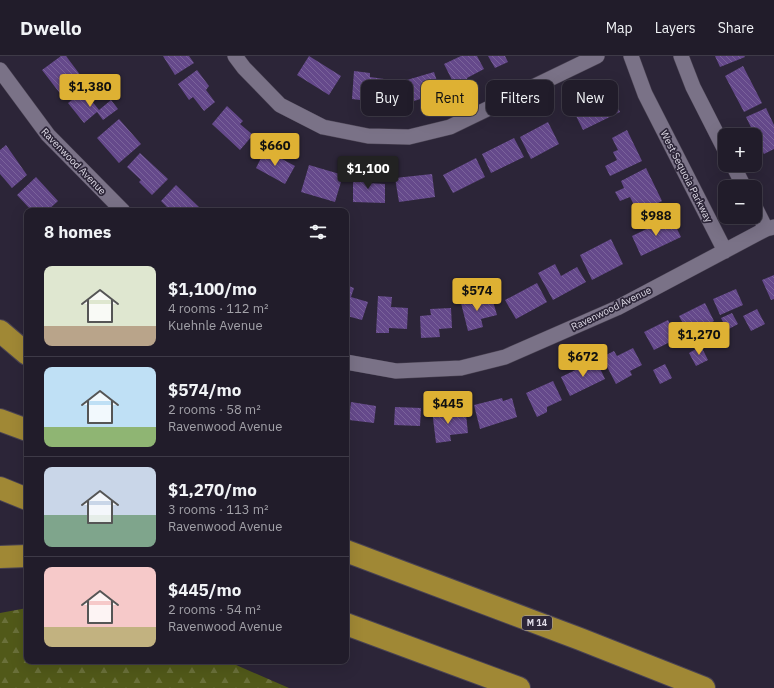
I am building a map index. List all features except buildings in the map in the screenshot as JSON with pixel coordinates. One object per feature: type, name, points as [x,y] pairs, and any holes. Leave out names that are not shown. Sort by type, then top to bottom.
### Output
[{"type":"highway","points":[[0,331],[24,351]]},
{"type":"highway","points":[[0,420],[24,429]]},
{"type":"highway","points":[[0,488],[24,498]]},
{"type":"highway","points":[[349,548],[370,560]]},
{"type":"highway","name":"M 14","points":[[349,552],[580,639],[704,688]]},
{"type":"highway","points":[[0,557],[24,556]]},
{"type":"highway","points":[[349,625],[519,688]]},
{"type":"street","points":[[235,56],[244,68],[280,105],[323,127],[368,136],[409,137],[450,127],[597,56]]},
{"type":"street","name":"West Sequoia Parkway","points":[[631,56],[645,94],[725,251]]},
{"type":"street","points":[[681,56],[693,87],[718,136]]},
{"type":"street","name":"Ravenwood Avenue","points":[[0,70],[48,135],[120,208]]},
{"type":"street","points":[[762,217],[770,228]]},
{"type":"street","name":"Ravenwood Avenue","points":[[349,363],[396,371],[461,368],[505,357],[617,308],[770,228]]},
{"type":"green space","points":[[24,609],[24,664],[234,664],[289,688],[0,688],[0,613]]}]
